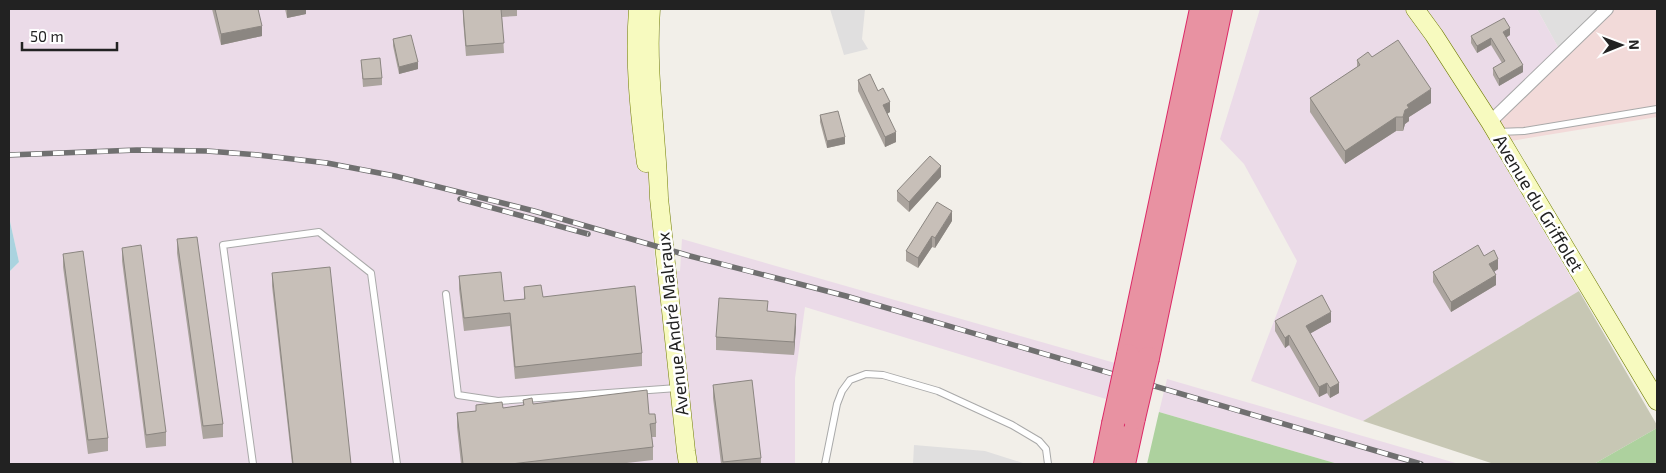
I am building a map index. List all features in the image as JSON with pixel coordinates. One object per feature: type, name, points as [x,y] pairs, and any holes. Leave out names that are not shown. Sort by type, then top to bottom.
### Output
[{"type":"highway","points":[[1138,357],[1200,9]]},
{"type":"highway","points":[[1105,464],[1124,421],[1221,9]]},
{"type":"highway","points":[[1124,421],[1124,464]]},
{"type":"street","name":"Avenue André Malraux","points":[[638,9],[636,38],[637,96],[646,164],[659,198]]},
{"type":"street","name":"Avenue André Malraux","points":[[651,9],[648,38],[650,95],[686,460]]},
{"type":"street","name":"Avenue du Griffolet","points":[[1415,9],[1434,34],[1493,127],[1657,401]]},
{"type":"street","points":[[1493,127],[1607,9]]},
{"type":"lane","points":[[1493,127],[1524,131],[1657,109]]},
{"type":"lane","points":[[253,464],[222,245],[319,232],[371,273],[397,464]]},
{"type":"lane","points":[[446,294],[458,395],[498,401],[679,388]]},
{"type":"lane","points":[[825,464],[837,404],[842,391],[850,380],[866,374],[883,375],[938,391],[1012,425],[1039,440],[1046,449],[1048,464]]},
{"type":"shaded area","points":[[9,9],[660,9],[653,57],[671,238],[653,232],[656,273],[680,271],[682,239],[1115,363],[1106,399],[805,307],[795,378],[795,464],[9,464],[9,272],[19,262],[9,217]]},
{"type":"shaded area","points":[[830,9],[865,9],[862,39],[868,49],[844,55]]},
{"type":"shaded area","points":[[1260,9],[1537,9],[1559,49],[1481,126],[1579,291],[1363,421],[1251,381],[1297,261],[1244,164],[1220,139]]},
{"type":"shaded area","points":[[1537,9],[1599,9],[1559,49]]},
{"type":"shaded area","points":[[1599,9],[1657,9],[1657,117],[1492,144],[1481,126]]},
{"type":"shaded area","points":[[1579,291],[1657,428],[1594,464],[1494,464],[1363,421]]},
{"type":"shaded area","points":[[1167,379],[1459,464],[1338,464],[1159,412]]},
{"type":"shaded area","points":[[914,445],[985,451],[1026,464],[913,464]]},
{"type":"green space","points":[[1159,412],[1338,464],[1147,464]]},
{"type":"green space","points":[[1657,428],[1657,464],[1594,464]]},
{"type":"water","points":[[9,217],[19,262],[9,272]]},
{"type":"building","points":[[215,9],[258,9],[262,26],[221,34]]},
{"type":"building","points":[[463,9],[501,9],[504,43],[466,46]]},
{"type":"building","points":[[1504,18],[1510,28],[1503,32],[1523,65],[1499,79],[1493,68],[1505,61],[1491,38],[1477,46],[1471,36]]},
{"type":"building","points":[[411,35],[418,62],[399,67],[393,39]]},
{"type":"building","points":[[1398,40],[1431,89],[1407,105],[1409,108],[1405,110],[1403,117],[1396,117],[1345,151],[1310,98],[1360,65],[1357,60],[1368,52],[1372,57]]},
{"type":"building","points":[[380,58],[382,78],[363,79],[361,60]]},
{"type":"building","points":[[870,74],[878,91],[883,88],[890,102],[883,105],[896,132],[885,137],[858,80]]},
{"type":"building","points":[[838,111],[845,137],[827,141],[820,115]]},
{"type":"building","points":[[930,156],[941,166],[909,202],[897,191]]},
{"type":"building","points":[[937,202],[952,211],[935,238],[932,236],[918,258],[906,251]]},
{"type":"building","points":[[197,237],[223,424],[203,426],[177,239]]},
{"type":"building","points":[[141,245],[166,432],[146,435],[122,248]]},
{"type":"building","points":[[1478,245],[1484,256],[1494,250],[1498,259],[1489,264],[1496,275],[1451,302],[1433,272]]},
{"type":"building","points":[[83,251],[108,438],[88,440],[63,254]]},
{"type":"building","points":[[330,267],[351,464],[293,464],[272,273]]},
{"type":"building","points":[[501,272],[504,301],[525,299],[524,287],[541,285],[543,297],[635,286],[642,353],[515,367],[510,313],[464,318],[459,276]]},
{"type":"building","points":[[1322,295],[1331,312],[1306,326],[1339,383],[1330,388],[1327,383],[1319,387],[1289,335],[1285,338],[1275,321]]},
{"type":"building","points":[[719,298],[768,301],[767,311],[796,314],[794,342],[716,337]]},
{"type":"building","points":[[752,380],[761,458],[723,462],[713,385]]},
{"type":"building","points":[[647,390],[649,414],[655,414],[656,423],[650,424],[653,447],[511,464],[463,464],[457,413],[476,411],[476,405],[502,402],[503,408],[524,405],[523,400],[532,398],[533,404]]},
{"type":"railway","points":[[9,155],[137,150],[207,151],[327,163],[395,176],[534,211],[690,256],[846,296],[1421,464]]},
{"type":"railway","points":[[460,199],[588,234]]}]
